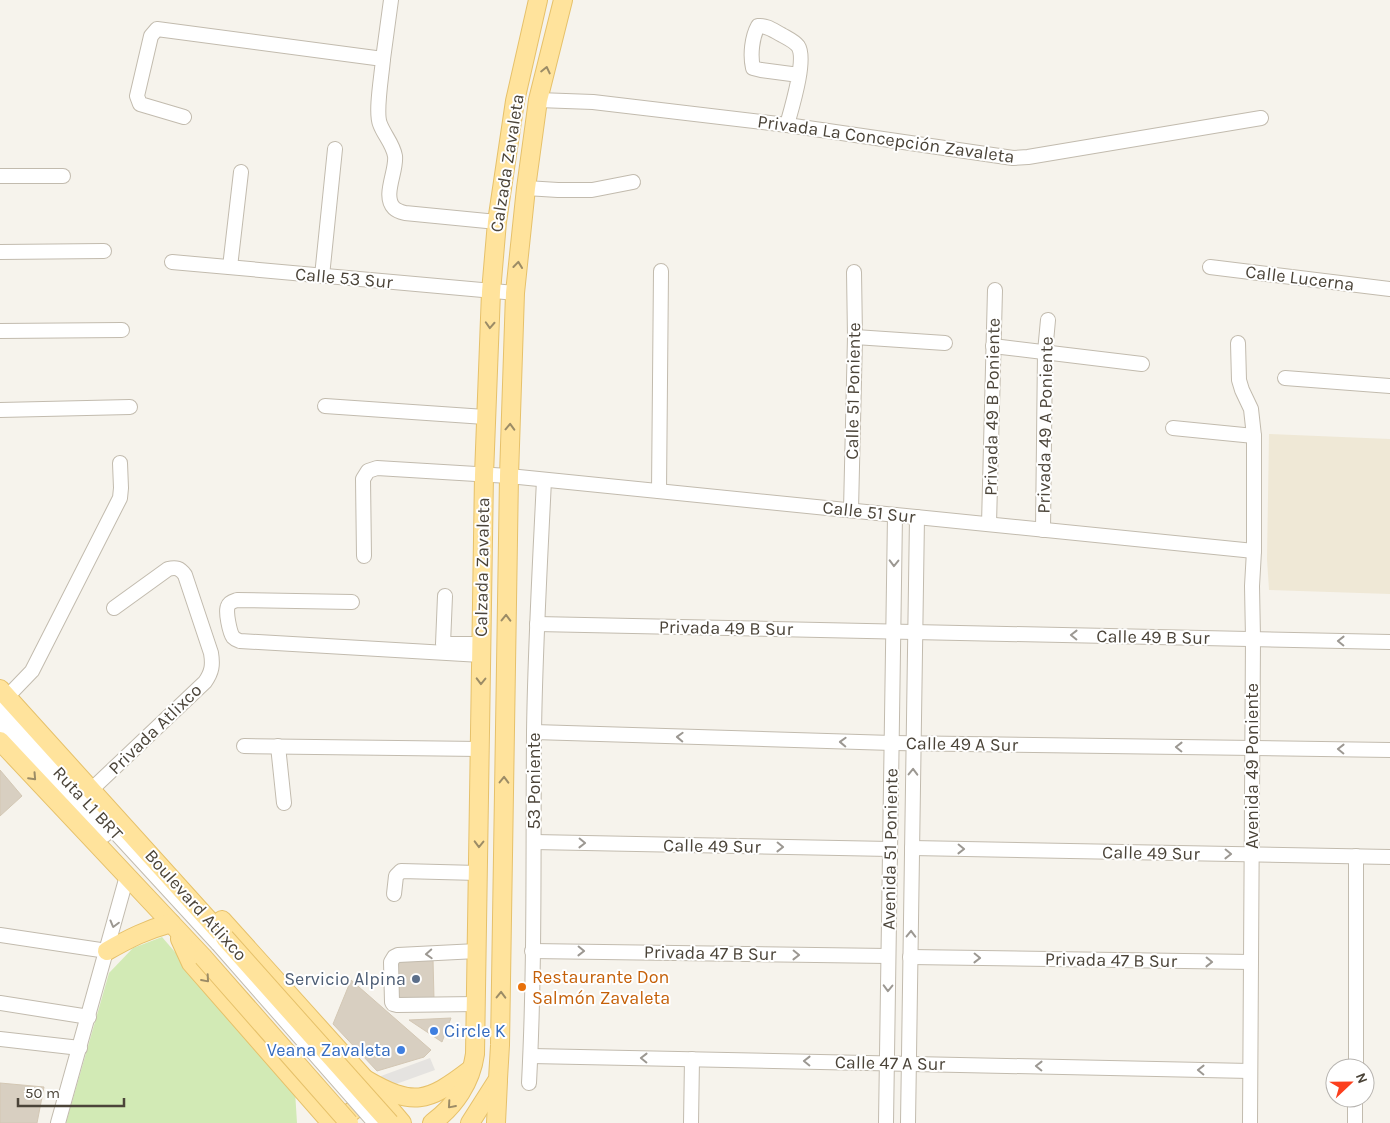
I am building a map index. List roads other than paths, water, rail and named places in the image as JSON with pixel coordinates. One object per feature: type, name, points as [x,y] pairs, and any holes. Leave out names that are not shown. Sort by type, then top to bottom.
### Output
[{"type":"main road","name":"Calzada Zavaleta","points":[[470,1123],[498,1079],[508,476],[515,293],[526,188],[538,100],[563,0]]},
{"type":"main road","name":"Calzada Zavaleta","points":[[432,1123],[445,1112],[467,1082],[474,1063],[476,1046],[485,418],[491,292],[497,222],[515,101],[536,1]]},
{"type":"main road","name":"Boulevard Atlixco","points":[[2,698],[91,790],[188,898],[214,947],[349,1123]]},
{"type":"main road","name":"Boulevard Atlixco","points":[[2,748],[172,923],[214,947],[390,1123]]},
{"type":"main road","points":[[188,898],[219,917],[366,1079],[402,1123]]},
{"type":"main road","points":[[107,951],[150,929],[172,923],[192,963],[321,1119],[349,1114],[359,1105],[362,1099],[366,1079]]},
{"type":"main road","points":[[366,1079],[384,1090],[401,1097],[418,1098],[445,1089],[471,1070]]},
{"type":"main road","points":[[496,1123],[498,1079]]},
{"type":"street","points":[[391,0],[378,115],[380,124],[393,148],[395,157],[389,193],[391,202],[395,209],[405,213],[497,222]]},
{"type":"street","points":[[184,116],[140,104],[137,96],[151,36],[157,29],[383,59]]},
{"type":"street","points":[[787,125],[798,86],[799,75]]},
{"type":"street","name":"Privada La Concepción Zavaleta","points":[[538,100],[593,102],[787,125],[1013,158],[1261,118]]},
{"type":"street","points":[[322,276],[335,149]]},
{"type":"street","points":[[230,267],[241,172]]},
{"type":"street","points":[[0,176],[63,176]]},
{"type":"street","points":[[526,188],[592,190],[633,182]]},
{"type":"street","points":[[0,252],[104,251]]},
{"type":"street","name":"Calle 53 Sur","points":[[172,262],[515,293]]},
{"type":"street","name":"Calle Lucerna","points":[[1210,267],[1390,289]]},
{"type":"street","points":[[659,490],[661,271]]},
{"type":"street","name":"Calle 51 Poniente","points":[[851,510],[855,337],[854,272]]},
{"type":"street","name":"Privada 49 B Poniente","points":[[989,524],[995,290]]},
{"type":"street","name":"Privada 49 A Poniente","points":[[1043,530],[1045,352],[1048,320]]},
{"type":"street","points":[[0,331],[122,330]]},
{"type":"street","points":[[855,337],[945,343]]},
{"type":"street","name":"Avenida 49 Poniente","points":[[1238,343],[1239,380],[1251,409],[1254,436],[1250,1123]]},
{"type":"street","points":[[993,346],[1142,364]]},
{"type":"street","points":[[1285,378],[1390,386]]},
{"type":"street","points":[[325,406],[485,418]]},
{"type":"street","points":[[0,410],[130,408]]},
{"type":"street","points":[[1173,428],[1254,436]]},
{"type":"street","points":[[2,698],[32,670],[120,498],[120,463]]},
{"type":"street","name":"Calle 51 Sur","points":[[364,556],[363,479],[368,471],[377,468],[508,476],[659,490],[1254,551]]},
{"type":"street","name":"53 Poniente","points":[[529,1082],[534,842],[534,732],[544,480]]},
{"type":"street","name":"Avenida 51 Poniente","points":[[886,1123],[895,514]]},
{"type":"street","name":"Avenida 51 Poniente","points":[[908,1123],[917,517]]},
{"type":"street","name":"Privada Atlixco","points":[[91,790],[205,682],[210,674],[213,663],[188,583],[181,569],[174,567],[168,569],[114,608]]},
{"type":"street","points":[[443,649],[445,596]]},
{"type":"street","points":[[352,602],[237,600],[231,601],[227,606],[227,612],[232,636],[240,641],[481,650]]},
{"type":"street","name":"Privada 49 B Sur","points":[[537,624],[915,632]]},
{"type":"street","name":"Calle 49 B Sur","points":[[915,632],[1390,642]]},
{"type":"street","name":"Ruta L1 BRT","points":[[2,698],[363,1123]]},
{"type":"street","name":"Ruta L1 BRT","points":[[0,722],[214,947],[375,1123]]},
{"type":"street","name":"Calle 49 A Sur","points":[[534,732],[892,743],[1390,750]]},
{"type":"street","points":[[244,746],[480,749]]},
{"type":"street","points":[[278,746],[284,803]]},
{"type":"street","name":"Calle 49 Sur","points":[[534,842],[890,849]]},
{"type":"street","name":"Calle 49 Sur","points":[[912,848],[1390,857]]},
{"type":"street","points":[[1356,856],[1356,1058]]},
{"type":"street","points":[[394,894],[396,876],[401,871],[478,873]]},
{"type":"street","points":[[58,1123],[127,876]]},
{"type":"street","points":[[0,935],[107,951]]},
{"type":"street","name":"Privada 47 B Sur","points":[[532,950],[888,956]]},
{"type":"street","points":[[477,951],[398,955],[391,962],[393,1004],[477,1004]]},
{"type":"street","name":"Privada 47 B Sur","points":[[910,957],[1251,962]]},
{"type":"street","points":[[0,1004],[89,1017]]},
{"type":"street","points":[[0,1039],[80,1048]]},
{"type":"street","name":"Calle 47 A Sur","points":[[530,1056],[1250,1070]]},
{"type":"street","points":[[690,1123],[692,1059]]},
{"type":"street","points":[[1355,1123],[1356,1108]]},
{"type":"place","name":"Servicio Alpina","points":[[416,979]]},
{"type":"place","name":"Restaurante Don Salmón Zavaleta","points":[[522,987]]},
{"type":"place","name":"Circle K","points":[[434,1031]]},
{"type":"place","name":"Veana Zavaleta","points":[[401,1050]]}]
